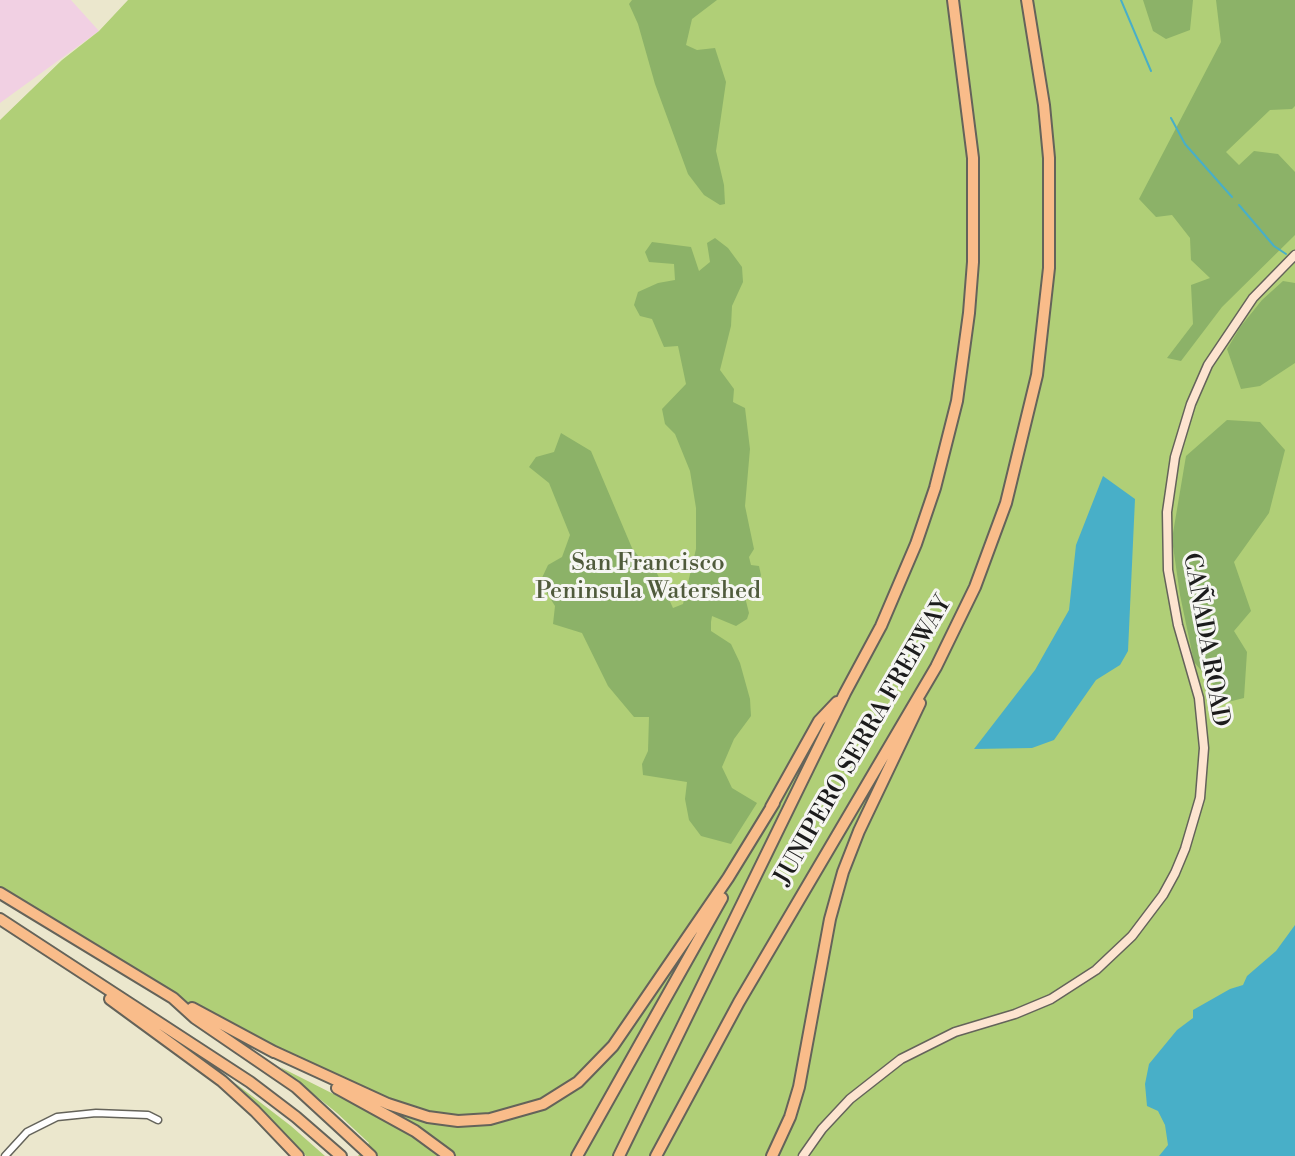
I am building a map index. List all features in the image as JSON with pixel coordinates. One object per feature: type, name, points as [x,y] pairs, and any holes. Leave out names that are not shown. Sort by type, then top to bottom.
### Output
[{"type":"highway","name":"JUNIPERO SERRA FREEWAY","points":[[619,1156],[845,693],[881,626],[916,544],[943,459],[962,372],[971,292],[974,211],[973,158],[953,0]]},
{"type":"highway","name":"JUNIPERO SERRA FREEWAY","points":[[658,1156],[668,1132],[754,976],[936,667],[975,587],[1006,503],[1029,413],[1045,319],[1050,257],[1049,158],[1044,105],[1027,0]]},
{"type":"highway","points":[[772,1156],[790,1118],[800,1087],[830,919],[843,872],[936,667]]},
{"type":"highway","points":[[577,1156],[819,721],[845,693]]},
{"type":"highway","points":[[268,1049],[398,1108],[428,1117],[458,1121],[490,1119],[543,1104],[578,1082],[613,1046],[728,878],[774,802]]},
{"type":"highway","points":[[0,893],[173,998],[403,1124],[449,1156]]},
{"type":"highway","points":[[0,919],[255,1086],[341,1156]]},
{"type":"highway","points":[[51,952],[61,964],[210,1072],[244,1100],[298,1156]]},
{"type":"highway","points":[[173,998],[195,1018],[296,1087],[371,1156]]},
{"type":"highway","points":[[244,1100],[288,1156]]},
{"type":"main road","name":"CAÑADA ROAD","points":[[803,1156],[822,1129],[849,1099],[900,1059],[955,1032],[1041,1003],[1096,970],[1132,936],[1171,880],[1185,849],[1200,798],[1204,748],[1199,698],[1178,625],[1168,570],[1167,512],[1175,457],[1191,404],[1208,365],[1253,297],[1295,255]]},
{"type":"street","points":[[5,1156],[27,1132],[57,1117],[96,1113],[148,1114],[158,1120]]},
{"type":"shaded area","points":[[0,0],[71,0],[99,31],[0,103]]},
{"type":"green space","name":"San Francisco Peninsula Watershed","points":[[128,0],[1295,0],[1295,1156],[358,1156],[369,1143],[337,1113],[280,1067],[387,1121],[398,1109],[200,1012],[0,892],[0,120],[62,60],[99,31]]},
{"type":"green space","points":[[632,0],[717,0],[692,19],[686,45],[697,50],[715,48],[726,82],[716,151],[724,185],[725,204],[720,205],[704,195],[688,174],[655,84],[638,24],[629,4]]},
{"type":"green space","points":[[1143,0],[1193,0],[1190,30],[1166,39],[1153,31]]},
{"type":"green space","points":[[1216,0],[1295,0],[1295,106],[1292,109],[1270,110],[1226,152],[1239,165],[1254,151],[1278,154],[1295,172],[1295,235],[1222,307],[1181,361],[1167,358],[1193,324],[1191,285],[1210,278],[1191,260],[1190,238],[1172,215],[1156,217],[1139,199],[1221,42]]},
{"type":"green space","points":[[715,238],[728,248],[742,267],[743,282],[732,306],[731,326],[720,370],[734,389],[733,402],[745,408],[750,449],[745,506],[754,549],[749,557],[751,565],[759,566],[761,575],[758,585],[745,597],[749,613],[747,619],[736,626],[712,616],[711,622],[711,631],[731,644],[740,663],[750,699],[751,716],[734,739],[722,767],[732,788],[757,803],[731,844],[701,836],[689,820],[685,799],[687,782],[643,775],[642,764],[648,751],[649,717],[634,717],[608,686],[582,633],[553,624],[555,606],[540,582],[548,565],[562,557],[570,535],[549,483],[529,467],[536,457],[554,452],[561,433],[591,451],[632,548],[645,565],[655,569],[673,608],[683,604],[696,549],[696,508],[690,471],[675,434],[665,424],[662,409],[686,384],[678,346],[664,347],[652,319],[640,316],[634,305],[638,292],[658,283],[675,280],[674,264],[649,262],[645,252],[652,242],[691,247],[699,271],[710,262],[707,243]]},
{"type":"green space","points":[[1283,281],[1295,283],[1295,363],[1260,386],[1241,389],[1227,349],[1241,326],[1262,300]]},
{"type":"green space","points":[[1227,420],[1260,422],[1285,450],[1269,513],[1234,562],[1251,611],[1234,631],[1247,652],[1244,698],[1228,702],[1194,662],[1180,595],[1172,539],[1186,456]]},
{"type":"green space","points":[[235,1083],[291,1126],[325,1156],[306,1156]]},
{"type":"water","points":[[1103,476],[1135,499],[1128,651],[1120,665],[1096,680],[1054,740],[1032,748],[974,749],[1035,670],[1069,610],[1076,545]]},
{"type":"water","points":[[1295,925],[1295,1156],[1159,1156],[1168,1145],[1165,1125],[1158,1111],[1147,1106],[1145,1084],[1149,1064],[1177,1030],[1193,1018],[1193,1010],[1230,989],[1243,985],[1247,976],[1276,951]]},
{"type":"waterway","points":[[1121,0],[1151,71]]},
{"type":"waterway","points":[[1171,118],[1185,144],[1232,197]]},
{"type":"waterway","points":[[1239,205],[1274,246],[1286,254]]}]
